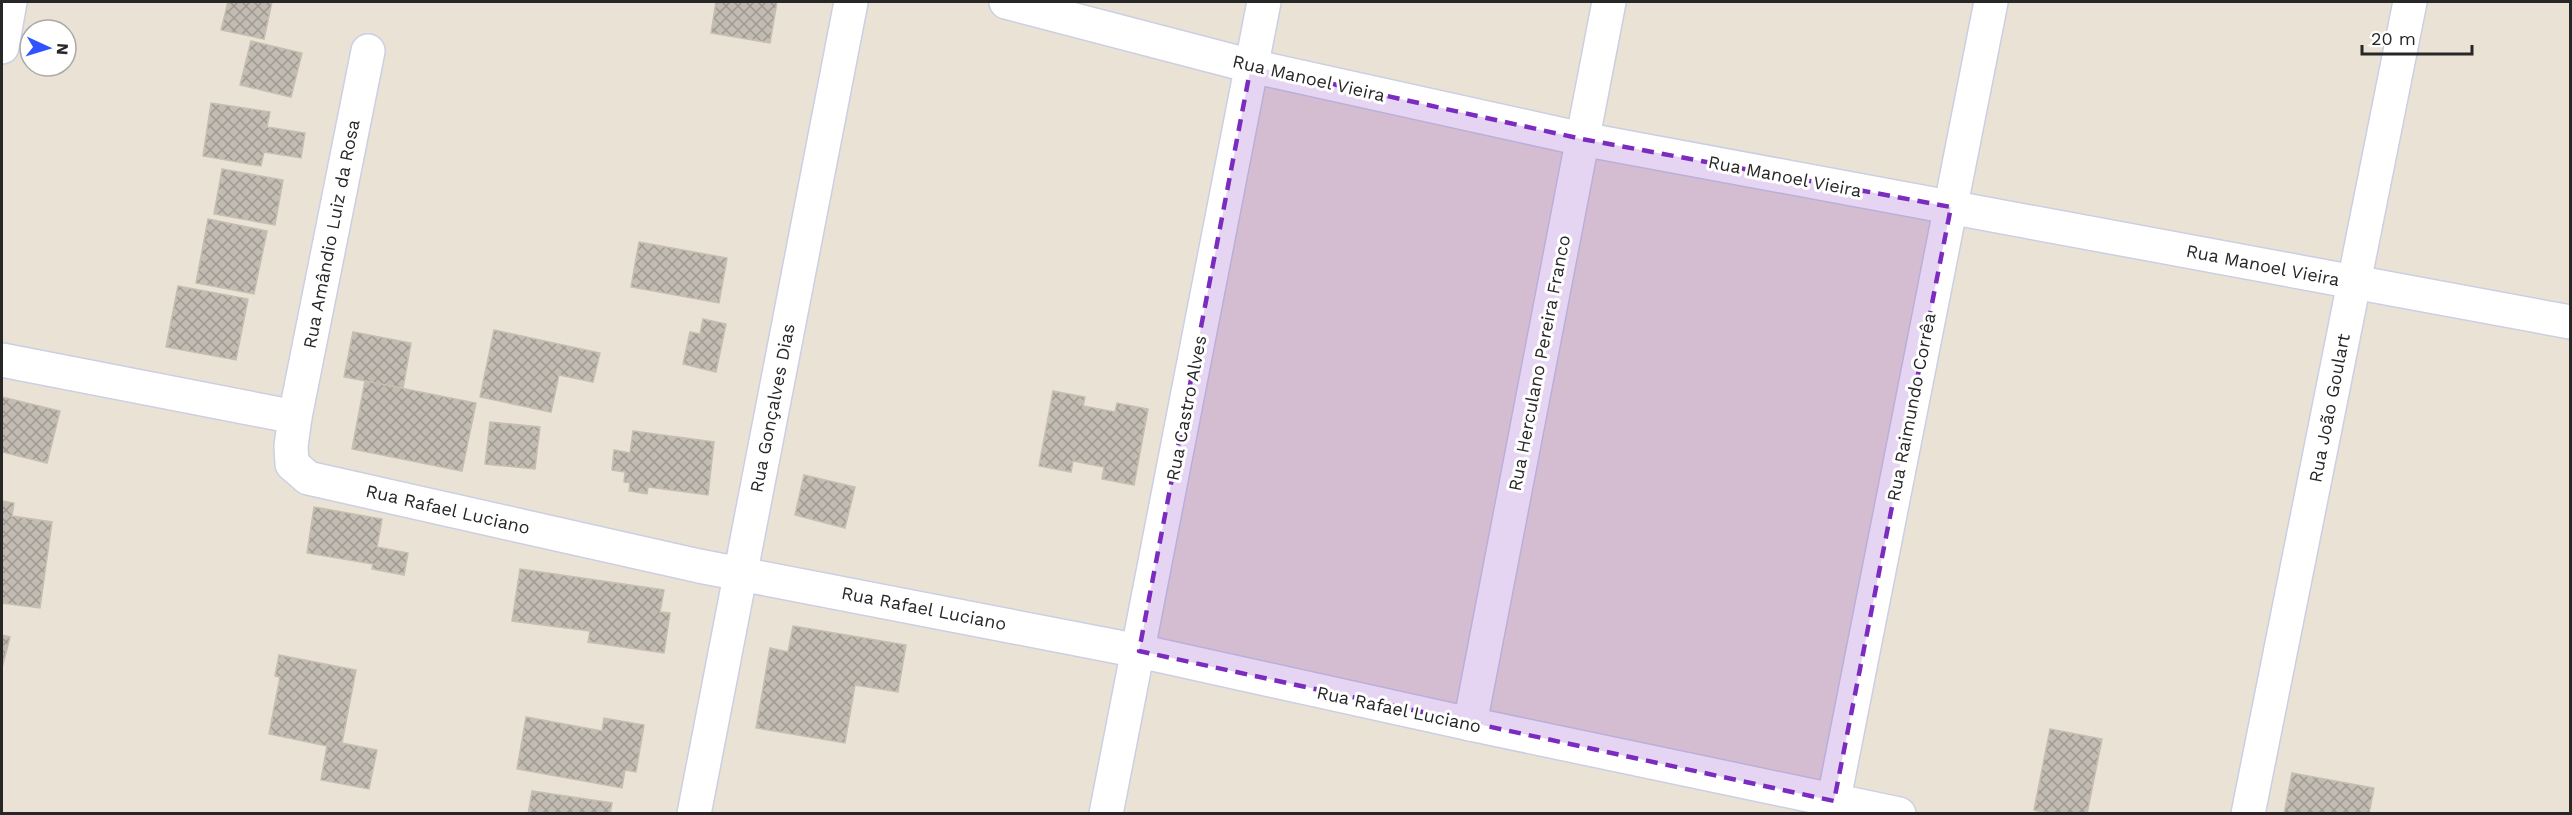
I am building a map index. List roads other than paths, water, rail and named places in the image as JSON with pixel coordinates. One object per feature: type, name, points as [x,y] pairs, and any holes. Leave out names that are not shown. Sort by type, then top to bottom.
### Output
[{"type":"street","points":[[2,47],[10,2]]},
{"type":"street","name":"Rua Gonçalves Dias","points":[[694,813],[850,2]]},
{"type":"street","name":"Rua Manoel Vieira","points":[[1006,2],[1251,66],[1582,138],[2571,322]]},
{"type":"street","name":"Rua Castro Alves","points":[[1106,813],[1264,2]]},
{"type":"street","name":"Rua Herculano Pereira Franco","points":[[1470,724],[1608,2]]},
{"type":"street","name":"Rua Raimundo Corrêa","points":[[1833,807],[1991,2]]},
{"type":"street","name":"Rua João Goulart","points":[[2248,813],[2410,2]]},
{"type":"street","name":"Rua Amândio Luiz da Rosa","points":[[295,417],[368,51]]},
{"type":"street","points":[[2,360],[295,417]]},
{"type":"street","name":"Rua Rafael Luciano","points":[[295,417],[291,446],[292,464],[308,478],[699,566],[741,572],[1139,651],[1833,807],[1899,813]]}]
